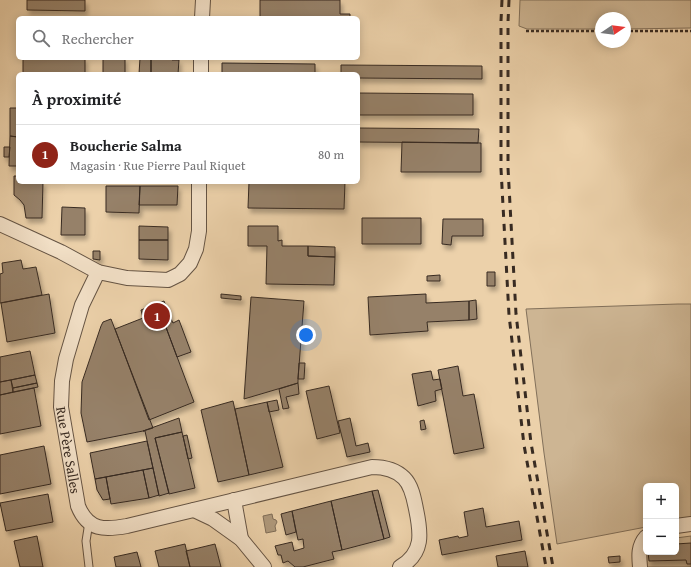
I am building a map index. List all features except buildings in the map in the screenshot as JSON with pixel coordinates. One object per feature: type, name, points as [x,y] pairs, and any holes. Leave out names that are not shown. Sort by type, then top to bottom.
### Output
[{"type":"street","points":[[202,16],[203,0]]},
{"type":"street","points":[[201,72],[202,60]]},
{"type":"street","points":[[0,224],[61,252],[98,272],[127,278],[168,280],[180,274],[190,263],[196,249],[199,231],[199,184]]},
{"type":"street","name":"Rue Père Salles","points":[[89,522],[81,513],[78,506],[61,407],[62,381],[66,359],[82,305],[98,272]]},
{"type":"street","points":[[89,522],[99,528],[109,529],[128,526],[372,467],[389,469],[404,478],[410,488],[414,499],[420,528],[420,537],[415,553],[405,564],[400,567]]},
{"type":"street","points":[[234,500],[241,539]]},
{"type":"street","points":[[194,510],[213,519],[241,539],[264,567]]},
{"type":"street","points":[[679,526],[691,524]]},
{"type":"street","points":[[640,567],[639,549],[643,540]]},
{"type":"lane","points":[[89,522],[86,540],[87,561],[89,567]]},
{"type":"path","points":[[526,31],[595,31]]},
{"type":"path","points":[[631,31],[691,31]]},
{"type":"shaded area","points":[[520,0],[691,0],[691,28],[631,29],[631,12],[595,12],[595,29],[527,29],[519,26]]},
{"type":"shaded area","points":[[691,304],[691,519],[679,521],[679,483],[643,483],[643,528],[557,544],[526,309]]},
{"type":"shaded area","points":[[272,514],[273,519],[277,522],[275,526],[276,531],[266,533],[263,516]]},
{"type":"shaded area","points":[[691,536],[691,567],[644,567],[646,555],[679,555],[679,538]]},
{"type":"railway","points":[[502,0],[501,169],[509,315],[524,445],[546,567]]},
{"type":"railway","points":[[509,0],[508,168],[516,314],[531,443],[553,567]]},
{"type":"place","name":"Boucherie Salma","points":[[157,316]]}]
